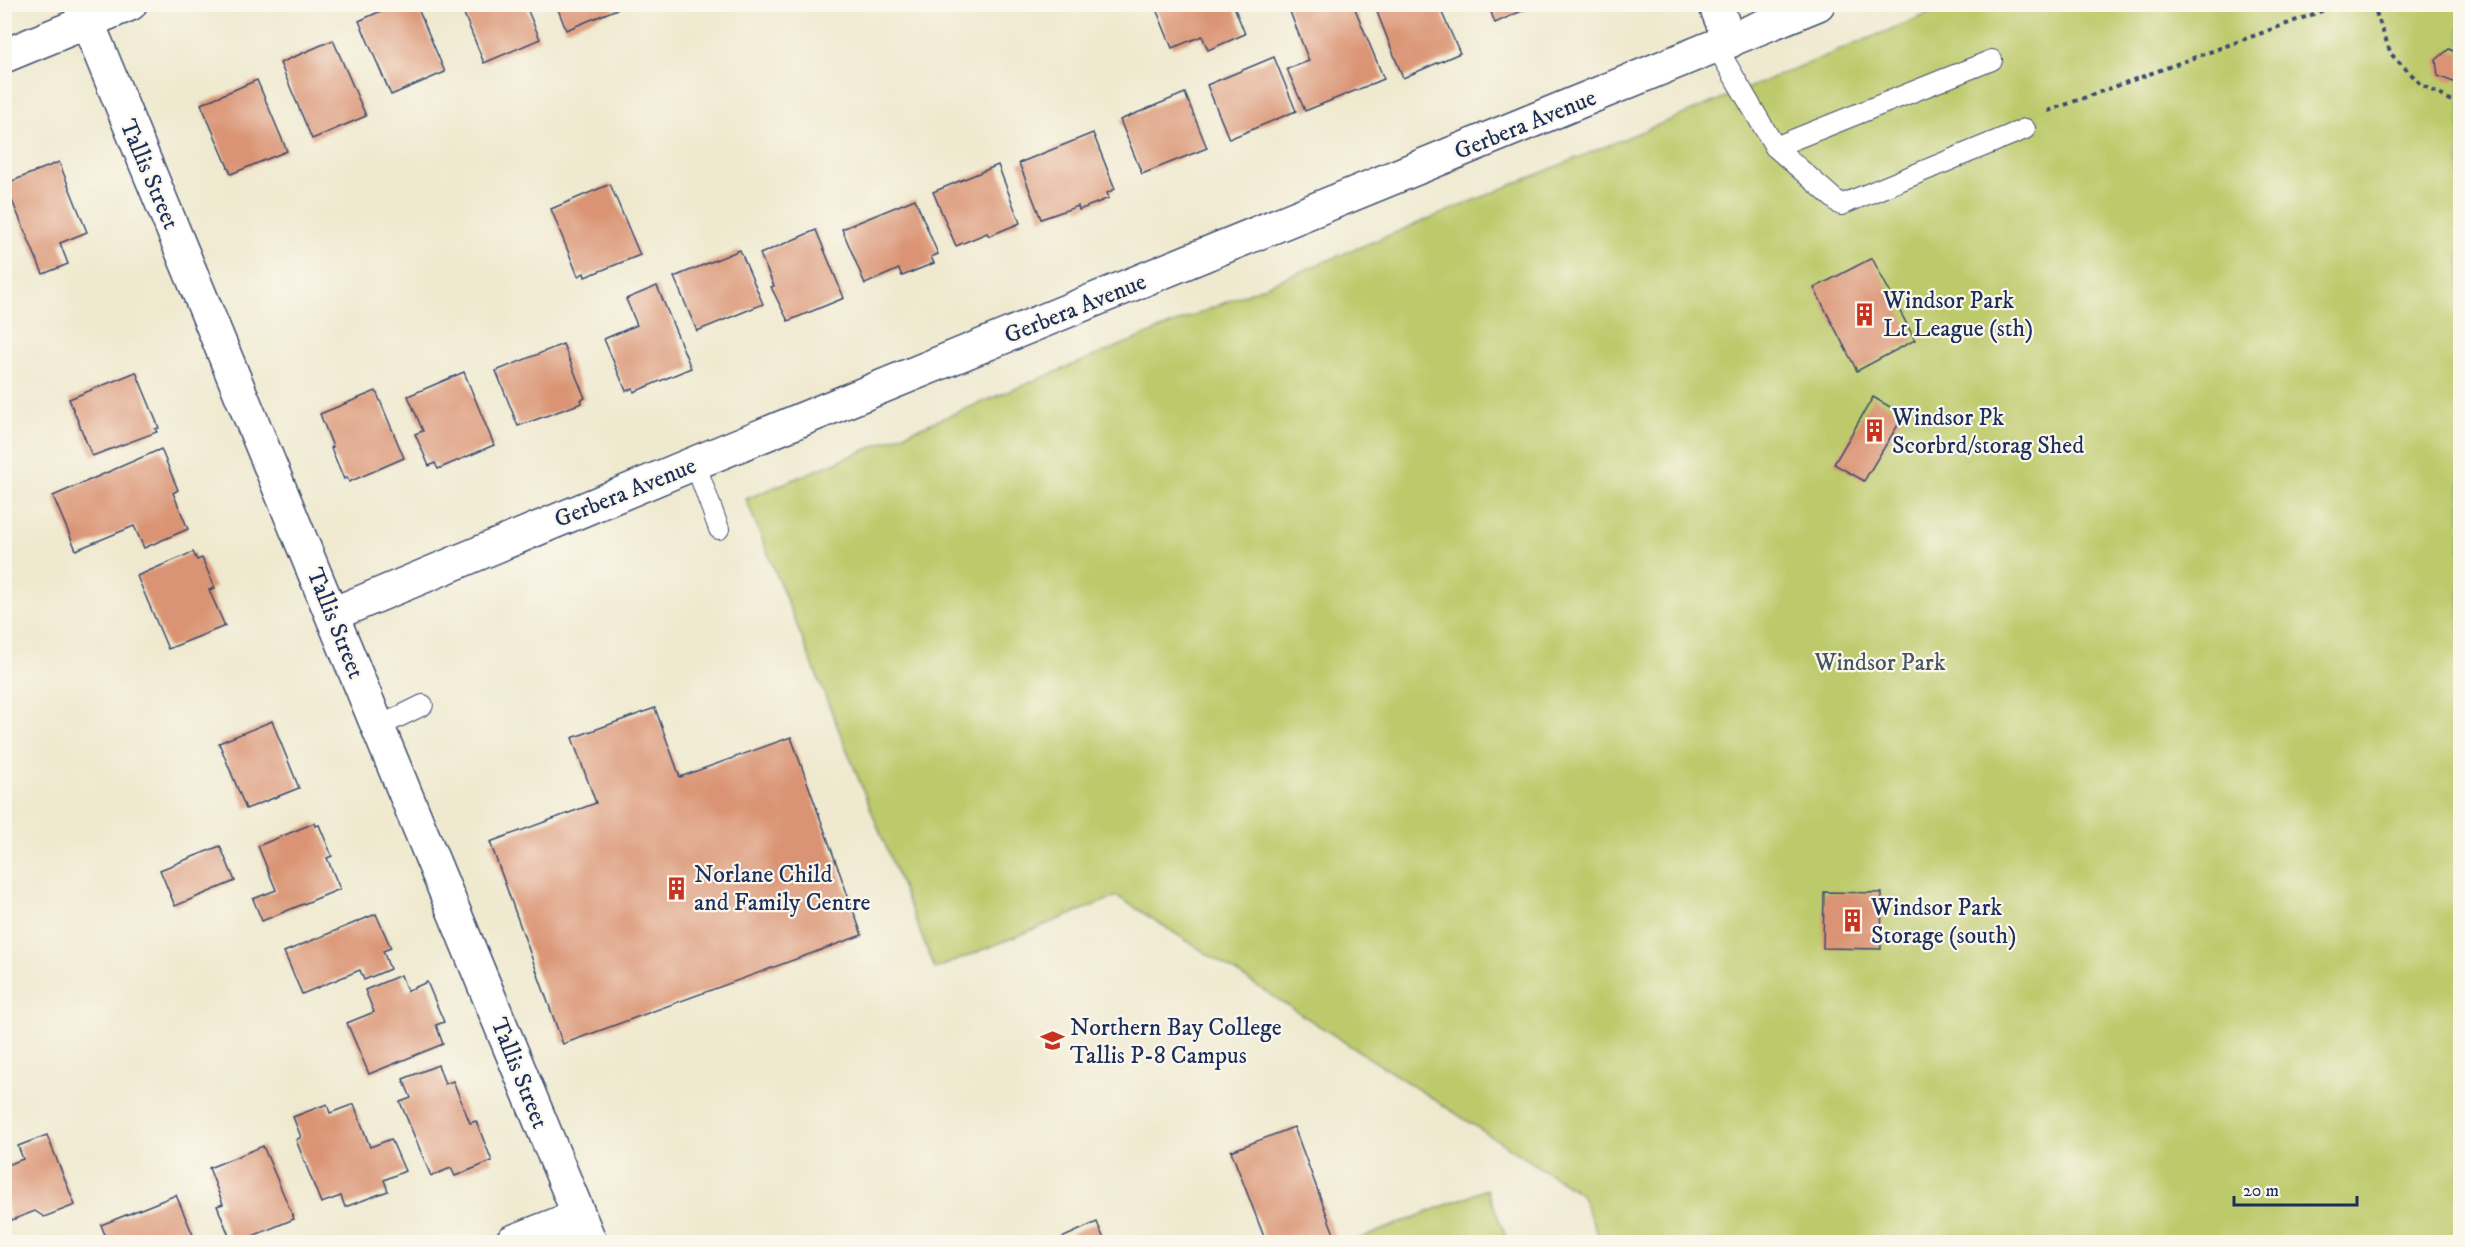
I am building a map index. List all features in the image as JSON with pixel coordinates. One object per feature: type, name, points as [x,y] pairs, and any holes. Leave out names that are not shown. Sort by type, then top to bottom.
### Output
[{"type":"street","points":[[4,56],[83,13],[130,4]]},
{"type":"street","points":[[1715,4],[1723,43]]},
{"type":"street","name":"Gerbera Avenue","points":[[333,614],[695,463],[1818,4]]},
{"type":"street","name":"Tallis Street","points":[[83,13],[585,1229]]},
{"type":"street","points":[[512,1242],[585,1229]]},
{"type":"lane","points":[[1723,43],[1775,147],[1841,205],[2031,122]]},
{"type":"lane","points":[[1775,147],[1992,60]]},
{"type":"lane","points":[[695,463],[719,529]]},
{"type":"lane","points":[[378,727],[423,705]]},
{"type":"path","points":[[2031,122],[2340,4]]},
{"type":"path","points":[[2373,4],[2391,54],[2422,85],[2460,105]]},
{"type":"green space","name":"Windsor Park","points":[[1950,5],[2460,5],[2460,1242],[1601,1242],[1581,1194],[1117,896],[935,969],[746,499]]},
{"type":"green space","points":[[1487,1189],[1508,1242],[1351,1242]]},
{"type":"building","points":[[396,4],[416,4],[445,72],[391,95],[359,21]]},
{"type":"building","points":[[460,4],[525,4],[540,39],[484,63]]},
{"type":"building","points":[[556,4],[621,4],[622,7],[566,30]]},
{"type":"building","points":[[1154,4],[1233,4],[1245,34],[1208,50],[1202,36],[1172,48]]},
{"type":"building","points":[[1287,4],[1353,4],[1384,79],[1305,111],[1287,69],[1309,61]]},
{"type":"building","points":[[1394,4],[1438,4],[1460,53],[1403,78],[1377,12]]},
{"type":"building","points":[[1488,4],[1537,4],[1495,23]]},
{"type":"building","points":[[333,40],[366,116],[312,139],[280,63]]},
{"type":"building","points":[[2449,49],[2460,54],[2460,76],[2453,82],[2438,76],[2436,60]]},
{"type":"building","points":[[1274,57],[1296,111],[1229,139],[1207,85]]},
{"type":"building","points":[[257,80],[287,151],[231,174],[201,104]]},
{"type":"building","points":[[1185,93],[1207,148],[1142,174],[1120,120]]},
{"type":"building","points":[[1093,133],[1115,189],[1107,193],[1109,198],[1079,210],[1078,206],[1041,219],[1019,163]]},
{"type":"building","points":[[59,162],[87,232],[60,243],[68,264],[43,274],[5,184]]},
{"type":"building","points":[[998,165],[1020,223],[956,246],[933,192]]},
{"type":"building","points":[[610,184],[640,255],[585,277],[584,273],[578,276],[551,209]]},
{"type":"building","points":[[915,199],[938,254],[931,257],[934,263],[902,276],[899,269],[865,284],[842,229]]},
{"type":"building","points":[[816,230],[844,298],[788,321],[771,287],[774,286],[760,254]]},
{"type":"building","points":[[740,250],[763,304],[697,331],[674,277]]},
{"type":"building","name":"Windsor Park Lt League (sth)","points":[[1872,258],[1915,340],[1857,371],[1814,288]]},
{"type":"building","points":[[657,286],[691,368],[634,392],[633,388],[626,391],[604,339],[637,325],[626,299]]},
{"type":"building","points":[[563,344],[585,398],[581,400],[582,403],[518,426],[496,371]]},
{"type":"building","points":[[136,372],[159,428],[155,429],[157,432],[92,456],[69,399]]},
{"type":"building","points":[[464,372],[494,445],[438,469],[435,463],[429,466],[415,434],[423,431],[408,396]]},
{"type":"building","points":[[376,391],[404,458],[349,482],[347,477],[344,479],[320,414]]},
{"type":"building","name":"Windsor Pk Scorbrd/storag Shed","points":[[1873,397],[1904,415],[1864,481],[1834,464]]},
{"type":"building","points":[[161,449],[178,490],[173,493],[188,529],[144,548],[134,526],[76,550],[53,496]]},
{"type":"building","points":[[193,552],[197,560],[202,558],[215,588],[209,590],[225,626],[168,649],[137,576]]},
{"type":"building","name":"Norlane Child and Family Centre","points":[[655,708],[680,777],[791,737],[862,935],[563,1044],[490,842],[596,803],[572,738]]},
{"type":"building","points":[[272,721],[299,788],[246,809],[219,743]]},
{"type":"building","points":[[314,823],[315,826],[319,825],[332,856],[327,858],[340,889],[262,921],[253,899],[276,890],[258,846]]},
{"type":"building","points":[[220,846],[235,881],[175,906],[160,870]]},
{"type":"building","name":"Windsor Park Storage (south)","points":[[1824,892],[1882,893],[1881,949],[1823,948]]},
{"type":"building","points":[[376,914],[391,948],[383,951],[390,969],[364,980],[360,970],[302,994],[284,952]]},
{"type":"building","points":[[401,975],[407,991],[427,982],[444,1022],[436,1025],[443,1044],[369,1074],[347,1023],[374,1012],[365,990]]},
{"type":"building","points":[[438,1065],[445,1084],[453,1081],[470,1123],[476,1121],[492,1161],[455,1176],[451,1168],[431,1176],[400,1102],[411,1098],[403,1079]]},
{"type":"building","points":[[327,1104],[330,1113],[354,1104],[370,1147],[391,1139],[405,1171],[384,1180],[388,1191],[345,1207],[341,1196],[321,1203],[296,1140],[301,1137],[293,1117]]},
{"type":"building","points":[[1294,1127],[1337,1242],[1266,1242],[1231,1151]]},
{"type":"building","points":[[47,1135],[75,1205],[44,1217],[35,1211],[12,1220],[4,1202],[4,1166],[23,1159],[18,1146]]},
{"type":"building","points":[[263,1146],[294,1219],[238,1242],[236,1236],[230,1238],[217,1206],[223,1204],[209,1168]]},
{"type":"building","points":[[176,1195],[196,1242],[108,1242],[101,1225]]},
{"type":"building","points":[[1097,1222],[1105,1242],[1053,1242]]},
{"type":"place","name":"Windsor Park Lt League (sth)","points":[[1865,314]]},
{"type":"place","name":"Windsor Pk Scorbrd/storag Shed","points":[[1874,431]]},
{"type":"place","name":"Norlane Child and Family Centre","points":[[676,888]]},
{"type":"place","name":"Windsor Park Storage (south)","points":[[1853,921]]},
{"type":"place","name":"Northern Bay College Tallis P-8 Campus","points":[[1052,1041]]}]
